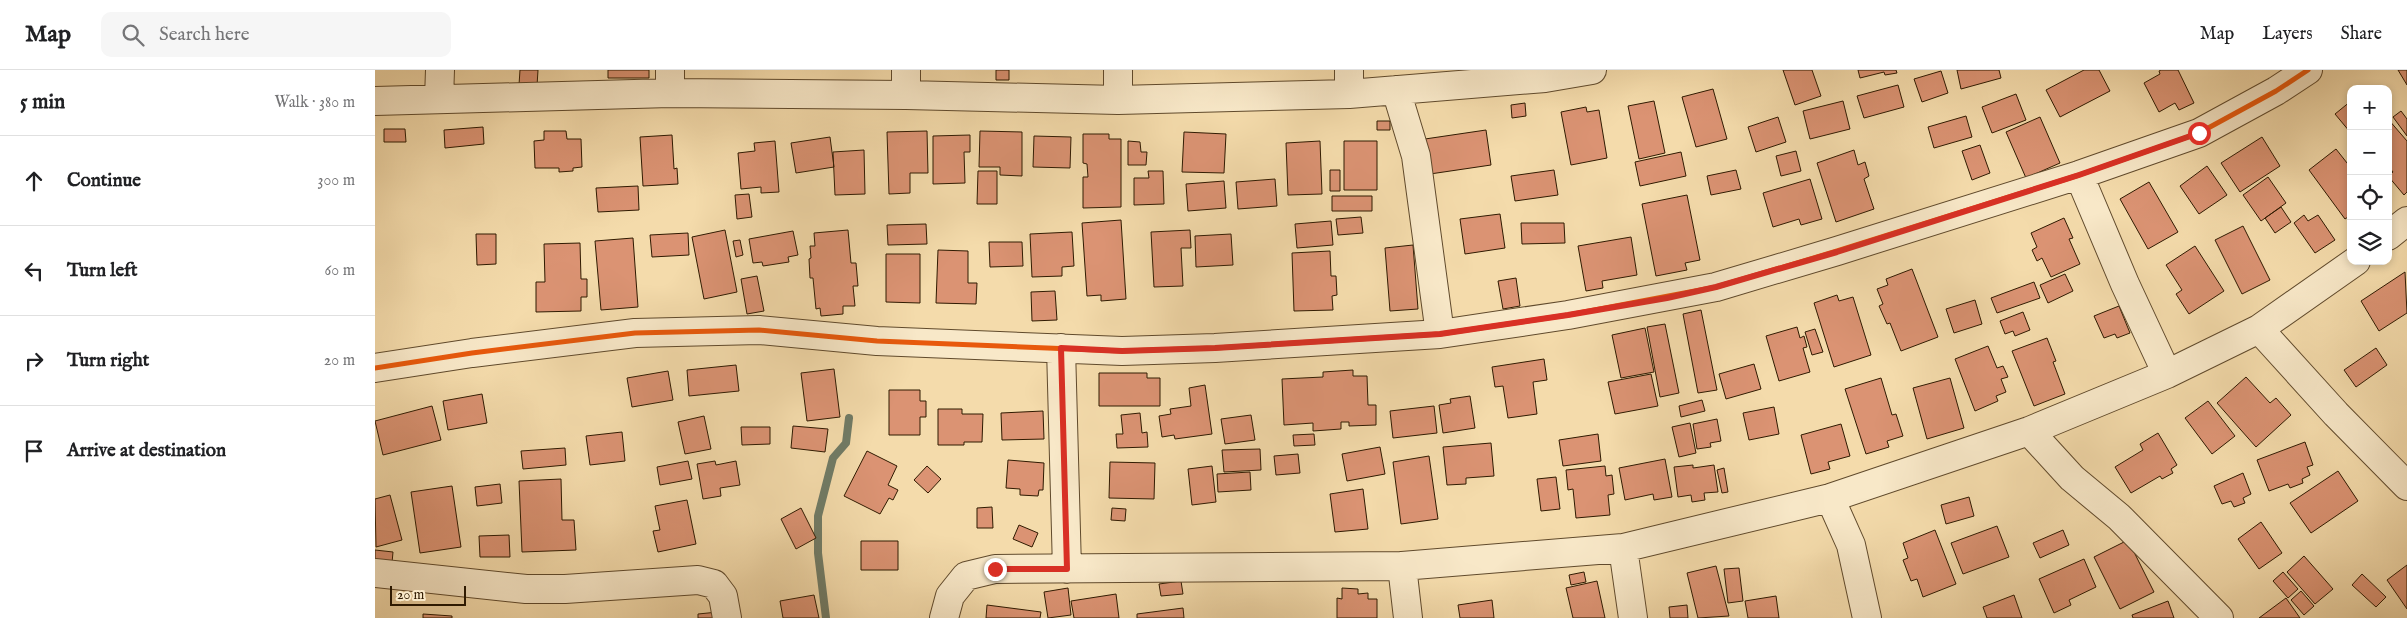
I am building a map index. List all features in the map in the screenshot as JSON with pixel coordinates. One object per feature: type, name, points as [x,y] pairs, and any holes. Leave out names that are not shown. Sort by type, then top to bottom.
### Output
[{"type":"street","points":[[439,99],[440,70]]},
{"type":"street","points":[[1118,70],[1118,100]]},
{"type":"street","points":[[375,101],[439,99],[670,81],[905,82],[1118,100],[1349,82],[1396,90],[1545,78],[1592,70]]},
{"type":"street","points":[[375,368],[472,353],[635,333],[759,330],[877,341],[1122,351],[1215,348],[1440,334],[1568,315],[1667,298],[1716,287],[1837,252],[2079,175],[2199,133],[2276,91],[2308,70]]},
{"type":"street","points":[[1396,90],[1416,156],[1440,334]]},
{"type":"street","points":[[2079,175],[2125,284],[2167,374]]},
{"type":"street","points":[[2392,233],[2407,221]]},
{"type":"street","points":[[944,618],[951,596],[965,576],[995,569],[1402,566],[1623,548],[1830,498],[2029,432],[2167,374],[2259,329],[2350,265]]},
{"type":"street","points":[[2259,329],[2336,414],[2407,486]]},
{"type":"street","points":[[1061,348],[1067,569]]},
{"type":"street","points":[[2029,432],[2072,478],[2119,517],[2219,618]]},
{"type":"street","points":[[1830,498],[1851,545],[1867,618]]},
{"type":"street","points":[[1623,548],[1633,618]]},
{"type":"street","points":[[1402,566],[1408,618]]},
{"type":"street","points":[[375,573],[535,589],[624,586],[698,580],[714,584],[723,596],[727,618]]},
{"type":"building","points":[[520,70],[538,70],[537,86],[519,85]]},
{"type":"building","points":[[608,70],[649,70],[649,78],[608,78]]},
{"type":"building","points":[[996,70],[1009,70],[1009,80],[996,80]]},
{"type":"building","points":[[1783,70],[1812,70],[1821,96],[1795,105]]},
{"type":"building","points":[[1858,70],[1896,70],[1897,73],[1885,75],[1884,72],[1860,78]]},
{"type":"building","points":[[1957,70],[1999,70],[2001,78],[1961,89]]},
{"type":"building","points":[[2084,70],[2099,70],[2110,91],[2060,117],[2046,90]]},
{"type":"building","points":[[2178,70],[2194,103],[2179,110],[2175,103],[2159,112],[2144,83],[2160,74],[2159,71]]},
{"type":"building","points":[[2398,70],[2407,70],[2407,85]]},
{"type":"building","points":[[1941,71],[1948,93],[1922,102],[1914,79]]},
{"type":"building","points":[[1898,85],[1904,107],[1864,118],[1857,96]]},
{"type":"building","points":[[1713,89],[1727,139],[1696,147],[1682,97]]},
{"type":"building","points":[[2016,94],[2026,120],[1992,133],[1982,107]]},
{"type":"building","points":[[1654,101],[1665,153],[1639,159],[1628,106]]},
{"type":"building","points":[[1843,101],[1850,129],[1810,139],[1803,111]]},
{"type":"building","points":[[1525,103],[1526,116],[1512,118],[1511,105]]},
{"type":"building","points":[[2347,104],[2347,128],[2335,114]]},
{"type":"building","points":[[1586,107],[1587,112],[1599,110],[1607,158],[1571,165],[1561,112]]},
{"type":"building","points":[[2401,111],[2407,119],[2407,136],[2393,117]]},
{"type":"building","points":[[1966,116],[1972,137],[1934,148],[1928,127]]},
{"type":"building","points":[[1778,117],[1786,142],[1756,152],[1748,127]]},
{"type":"building","points":[[2040,117],[2060,163],[2026,178],[2006,132]]},
{"type":"building","points":[[1377,121],[1390,121],[1390,130],[1377,130]]},
{"type":"building","points":[[2392,124],[2407,141],[2407,192],[2404,195],[2392,181]]},
{"type":"building","points":[[483,127],[484,144],[445,148],[444,130]]},
{"type":"building","points":[[384,129],[405,129],[406,142],[384,142]]},
{"type":"building","points":[[1486,130],[1491,165],[1430,174],[1425,139]]},
{"type":"building","points":[[544,131],[566,131],[567,139],[581,139],[582,167],[573,168],[573,171],[559,172],[559,168],[535,168],[534,141],[544,140]]},
{"type":"building","points":[[927,131],[928,173],[910,173],[910,193],[889,194],[887,132]]},
{"type":"building","points":[[980,131],[1022,132],[1022,176],[1000,175],[1000,167],[979,167]]},
{"type":"building","points":[[1184,132],[1226,134],[1224,173],[1182,172]]},
{"type":"building","points":[[1083,134],[1109,134],[1109,139],[1121,139],[1121,207],[1083,208],[1083,177],[1088,177],[1087,164],[1083,163]]},
{"type":"building","points":[[672,135],[674,169],[677,168],[678,184],[643,186],[640,137]]},
{"type":"building","points":[[970,135],[970,152],[964,152],[965,183],[933,184],[933,136]]},
{"type":"building","points":[[1034,136],[1071,137],[1070,168],[1033,167]]},
{"type":"building","points":[[830,137],[834,167],[796,173],[791,143]]},
{"type":"building","points":[[2262,137],[2280,166],[2240,192],[2221,163]]},
{"type":"building","points":[[775,141],[779,192],[761,193],[761,187],[741,189],[738,153],[755,151],[754,143]]},
{"type":"building","points":[[1128,141],[1140,142],[1141,152],[1147,152],[1146,165],[1128,165]]},
{"type":"building","points":[[1320,141],[1322,194],[1288,195],[1286,143]]},
{"type":"building","points":[[1344,141],[1377,141],[1377,190],[1344,190]]},
{"type":"building","points":[[1980,145],[1990,173],[1972,180],[1962,151]]},
{"type":"building","points":[[2336,149],[2347,163],[2347,218],[2345,219],[2309,170]]},
{"type":"building","points":[[864,150],[865,194],[835,195],[833,152]]},
{"type":"building","points":[[1854,150],[1858,165],[1865,162],[1869,176],[1864,179],[1874,209],[1836,222],[1817,163]]},
{"type":"building","points":[[1796,151],[1801,171],[1781,176],[1776,156]]},
{"type":"building","points":[[1681,152],[1686,176],[1640,186],[1635,162]]},
{"type":"building","points":[[2207,166],[2227,195],[2199,214],[2180,186]]},
{"type":"building","points":[[1330,170],[1340,170],[1340,191],[1330,191]]},
{"type":"building","points":[[1554,170],[1558,195],[1515,201],[1511,176]]},
{"type":"building","points":[[1736,170],[1741,189],[1711,195],[1707,176]]},
{"type":"building","points":[[978,171],[997,171],[997,204],[977,204]]},
{"type":"building","points":[[1148,171],[1163,171],[1164,204],[1134,205],[1134,178],[1149,178]]},
{"type":"building","points":[[2268,177],[2286,203],[2261,221],[2243,195]]},
{"type":"building","points":[[1275,179],[1277,206],[1238,209],[1236,182]]},
{"type":"building","points":[[1810,179],[1822,219],[1801,225],[1799,219],[1773,227],[1763,193]]},
{"type":"building","points":[[1224,181],[1226,208],[1188,211],[1186,184]]},
{"type":"building","points":[[2149,182],[2178,232],[2148,249],[2120,199]]},
{"type":"building","points":[[638,186],[639,210],[598,212],[596,188]]},
{"type":"building","points":[[749,194],[752,217],[737,219],[735,195]]},
{"type":"building","points":[[1687,195],[1700,260],[1685,263],[1687,270],[1656,276],[1642,204]]},
{"type":"building","points":[[1332,196],[1372,196],[1372,211],[1332,211]]},
{"type":"building","points":[[2281,207],[2291,222],[2275,233],[2265,218]]},
{"type":"building","points":[[1500,214],[1505,248],[1465,254],[1460,219]]},
{"type":"building","points":[[2304,215],[2308,221],[2318,215],[2335,240],[2315,253],[2294,223]]},
{"type":"building","points":[[1361,217],[1363,233],[1338,235],[1336,219]]},
{"type":"building","points":[[2064,218],[2073,238],[2069,239],[2080,264],[2051,277],[2042,258],[2037,261],[2032,250],[2037,247],[2031,233]]},
{"type":"building","points":[[1121,220],[1126,299],[1101,301],[1101,295],[1087,296],[1082,223]]},
{"type":"building","points":[[1331,221],[1333,245],[1297,248],[1295,224]]},
{"type":"building","points":[[1521,223],[1564,223],[1565,243],[1522,244]]},
{"type":"building","points":[[926,224],[927,244],[888,245],[887,225]]},
{"type":"building","points":[[2243,226],[2270,280],[2242,294],[2215,240]]},
{"type":"building","points":[[725,230],[737,292],[704,299],[692,237]]},
{"type":"building","points":[[848,230],[851,263],[856,263],[858,286],[853,286],[855,306],[843,306],[843,314],[821,316],[820,308],[816,309],[813,278],[810,278],[810,246],[815,246],[814,233]]},
{"type":"building","points":[[1190,230],[1191,248],[1181,248],[1183,286],[1154,287],[1151,232]]},
{"type":"building","points":[[793,231],[798,255],[788,257],[789,262],[763,266],[762,262],[753,263],[749,239]]},
{"type":"building","points":[[1072,232],[1074,266],[1062,267],[1062,276],[1032,277],[1030,234]]},
{"type":"building","points":[[688,233],[689,255],[652,257],[650,235]]},
{"type":"building","points":[[476,234],[496,234],[496,264],[477,265]]},
{"type":"building","points":[[1231,234],[1233,265],[1196,267],[1195,236]]},
{"type":"building","points":[[1631,237],[1637,275],[1602,281],[1603,288],[1586,291],[1578,246]]},
{"type":"building","points":[[633,238],[638,307],[601,310],[595,241]]},
{"type":"building","points":[[740,240],[743,255],[736,257],[733,241]]},
{"type":"building","points":[[989,242],[1022,242],[1023,266],[990,267]]},
{"type":"building","points":[[580,243],[581,279],[587,279],[587,297],[581,297],[581,311],[536,312],[536,282],[545,282],[544,244]]},
{"type":"building","points":[[1413,245],[1418,309],[1390,311],[1385,248]]},
{"type":"building","points":[[2195,246],[2224,291],[2189,314],[2176,294],[2182,290],[2166,265]]},
{"type":"building","points":[[938,250],[968,251],[968,283],[977,283],[976,304],[936,303]]},
{"type":"building","points":[[1330,251],[1331,276],[1336,276],[1337,295],[1332,296],[1333,310],[1294,311],[1292,253]]},
{"type":"building","points":[[886,254],[920,254],[920,303],[886,302]]},
{"type":"building","points":[[1912,269],[1938,337],[1901,351],[1890,323],[1887,324],[1879,306],[1883,304],[1877,289],[1888,285],[1886,279]]},
{"type":"building","points":[[2405,272],[2407,313],[2379,331],[2361,301]]},
{"type":"building","points":[[2065,274],[2073,291],[2048,303],[2040,285]]},
{"type":"building","points":[[757,276],[764,311],[747,314],[741,279]]},
{"type":"building","points":[[1516,278],[1520,306],[1503,309],[1498,281]]},
{"type":"building","points":[[2034,282],[2040,298],[1997,313],[1991,298]]},
{"type":"building","points":[[1055,291],[1057,320],[1032,321],[1031,292]]},
{"type":"building","points":[[1837,295],[1839,301],[1853,297],[1871,355],[1834,367],[1814,303]]},
{"type":"building","points":[[1975,300],[1982,324],[1954,333],[1946,309]]},
{"type":"building","points":[[2119,306],[2130,333],[2117,338],[2115,334],[2104,338],[2094,316]]},
{"type":"building","points":[[1701,310],[1717,390],[1698,393],[1683,314]]},
{"type":"building","points":[[2023,312],[2030,330],[2015,336],[2013,331],[2005,334],[2000,321]]},
{"type":"building","points":[[1665,324],[1679,393],[1660,397],[1647,327]]},
{"type":"building","points":[[1797,327],[1800,338],[1804,336],[1807,347],[1803,348],[1810,372],[1779,381],[1766,336]]},
{"type":"building","points":[[1645,328],[1654,372],[1621,378],[1612,335]]},
{"type":"building","points":[[1815,329],[1823,352],[1812,355],[1805,332]]},
{"type":"building","points":[[2047,338],[2056,361],[2053,362],[2065,394],[2034,406],[2012,351]]},
{"type":"building","points":[[1988,346],[1997,368],[2003,366],[2008,377],[2001,379],[2006,392],[1996,396],[1998,401],[1975,411],[1955,359]]},
{"type":"building","points":[[2376,348],[2387,365],[2356,387],[2344,370]]},
{"type":"building","points":[[1544,359],[1547,380],[1533,382],[1537,414],[1508,418],[1503,386],[1495,387],[1492,367]]},
{"type":"building","points":[[1754,364],[1761,389],[1726,399],[1719,374]]},
{"type":"building","points":[[736,365],[739,391],[689,396],[687,370]]},
{"type":"building","points":[[834,369],[840,417],[807,421],[801,373]]},
{"type":"building","points":[[1353,370],[1353,376],[1367,376],[1368,405],[1376,405],[1376,425],[1349,426],[1349,422],[1341,422],[1341,429],[1313,431],[1313,423],[1284,425],[1282,379],[1323,377],[1323,372]]},
{"type":"building","points":[[668,371],[673,400],[632,407],[627,378]]},
{"type":"building","points":[[1099,373],[1147,373],[1147,378],[1160,378],[1160,406],[1099,406]]},
{"type":"building","points":[[1651,374],[1658,406],[1615,414],[1608,382]]},
{"type":"building","points":[[2246,377],[2270,403],[2276,398],[2291,415],[2256,447],[2217,403]]},
{"type":"building","points":[[1881,378],[1892,415],[1896,414],[1903,436],[1887,441],[1889,447],[1866,454],[1845,389]]},
{"type":"building","points":[[1950,378],[1964,428],[1927,439],[1913,388]]},
{"type":"building","points":[[1205,385],[1212,434],[1175,439],[1174,435],[1162,437],[1159,416],[1171,414],[1170,409],[1191,406],[1189,388]]},
{"type":"building","points":[[889,390],[920,390],[920,401],[926,401],[926,417],[920,417],[920,435],[889,435]]},
{"type":"building","points":[[482,394],[487,423],[448,430],[443,401]]},
{"type":"building","points":[[1470,396],[1475,428],[1443,433],[1439,405],[1451,403],[1450,399]]},
{"type":"building","points":[[1702,400],[1705,411],[1681,417],[1679,406]]},
{"type":"building","points":[[2208,401],[2235,436],[2212,454],[2185,418]]},
{"type":"building","points":[[432,406],[441,440],[383,455],[375,421]]},
{"type":"building","points":[[1434,406],[1437,433],[1393,438],[1390,411]]},
{"type":"building","points":[[1774,407],[1779,434],[1749,440],[1743,413]]},
{"type":"building","points":[[938,409],[962,409],[962,414],[983,414],[982,442],[964,442],[964,445],[938,445]]},
{"type":"building","points":[[1043,411],[1044,439],[1002,440],[1001,413]]},
{"type":"building","points":[[1140,413],[1142,433],[1147,432],[1148,447],[1117,448],[1116,434],[1123,434],[1121,415]]},
{"type":"building","points":[[1251,415],[1255,440],[1225,444],[1221,419]]},
{"type":"building","points":[[704,416],[711,449],[685,454],[678,422]]},
{"type":"building","points":[[1717,419],[1721,441],[1710,443],[1711,447],[1697,449],[1693,424]]},
{"type":"building","points":[[1690,423],[1696,453],[1679,457],[1672,427]]},
{"type":"building","points":[[1841,424],[1850,456],[1828,462],[1830,469],[1811,474],[1801,435]]},
{"type":"building","points":[[793,426],[828,429],[825,452],[791,448]]},
{"type":"building","points":[[741,427],[770,427],[770,444],[742,445]]},
{"type":"building","points":[[622,432],[625,461],[590,465],[586,436]]},
{"type":"building","points":[[2158,433],[2177,465],[2171,469],[2173,473],[2162,479],[2160,476],[2131,493],[2115,467],[2143,450],[2140,444]]},
{"type":"building","points":[[1314,434],[1315,445],[1294,446],[1293,435]]},
{"type":"building","points":[[1598,434],[1601,461],[1563,466],[1559,440]]},
{"type":"building","points":[[2305,442],[2313,465],[2307,467],[2310,475],[2302,479],[2303,483],[2290,488],[2288,484],[2269,491],[2257,460]]},
{"type":"building","points":[[1491,443],[1494,476],[1466,478],[1466,484],[1447,485],[1443,447]]},
{"type":"building","points":[[1380,447],[1385,474],[1347,481],[1342,454]]},
{"type":"building","points":[[565,448],[566,465],[523,469],[521,451]]},
{"type":"building","points":[[1260,449],[1261,470],[1224,472],[1222,450]]},
{"type":"building","points":[[867,451],[897,466],[888,485],[898,490],[893,500],[889,498],[880,514],[844,496]]},
{"type":"building","points":[[1298,454],[1300,473],[1276,475],[1274,456]]},
{"type":"building","points":[[1429,456],[1438,519],[1401,524],[1393,462]]},
{"type":"building","points":[[1665,459],[1672,497],[1654,500],[1653,494],[1625,500],[1619,468]]},
{"type":"building","points":[[1008,460],[1044,463],[1043,490],[1039,490],[1038,496],[1020,495],[1020,489],[1006,488]]},
{"type":"building","points":[[688,461],[692,479],[660,485],[657,467]]},
{"type":"building","points":[[715,461],[716,465],[736,461],[740,485],[720,488],[721,496],[703,499],[697,464]]},
{"type":"building","points":[[1110,462],[1155,463],[1154,499],[1109,498]]},
{"type":"building","points":[[1693,465],[1693,468],[1714,465],[1718,492],[1704,493],[1705,500],[1692,502],[1691,495],[1678,497],[1674,467]]},
{"type":"building","points":[[927,466],[941,479],[928,493],[914,480]]},
{"type":"building","points":[[1212,466],[1216,502],[1192,505],[1188,469]]},
{"type":"building","points":[[1605,466],[1606,476],[1612,475],[1614,494],[1608,495],[1610,515],[1576,518],[1573,489],[1568,490],[1566,470]]},
{"type":"building","points":[[1724,468],[1728,492],[1722,493],[1717,470]]},
{"type":"building","points":[[2338,471],[2358,501],[2311,533],[2290,503]]},
{"type":"building","points":[[1250,472],[1251,490],[1218,492],[1217,474]]},
{"type":"building","points":[[2243,473],[2251,494],[2243,498],[2245,503],[2234,507],[2231,501],[2222,504],[2214,486]]},
{"type":"building","points":[[1556,477],[1560,509],[1541,511],[1537,479]]},
{"type":"building","points":[[561,479],[562,520],[574,520],[576,550],[522,552],[519,481]]},
{"type":"building","points":[[500,484],[502,503],[477,506],[475,487]]},
{"type":"building","points":[[452,486],[461,547],[420,553],[411,492]]},
{"type":"building","points":[[1363,489],[1368,529],[1335,532],[1330,494]]},
{"type":"building","points":[[390,495],[402,540],[376,547],[375,499]]},
{"type":"building","points":[[1969,497],[1974,516],[1946,524],[1941,505]]},
{"type":"building","points":[[687,500],[696,544],[658,552],[653,531],[660,530],[655,506]]},
{"type":"building","points":[[992,507],[993,528],[977,528],[977,508]]},
{"type":"building","points":[[801,508],[816,538],[796,549],[781,519]]},
{"type":"building","points":[[1112,508],[1126,509],[1125,521],[1111,520]]},
{"type":"building","points":[[2261,522],[2282,553],[2259,569],[2238,539]]},
{"type":"building","points":[[1019,525],[1038,533],[1032,547],[1013,539]]},
{"type":"building","points":[[1997,526],[2009,557],[1963,574],[1951,543]]},
{"type":"building","points":[[1935,530],[1956,584],[1923,597],[1917,579],[1911,581],[1903,560],[1908,558],[1903,543]]},
{"type":"building","points":[[2063,530],[2069,545],[2040,558],[2033,543]]},
{"type":"building","points":[[509,535],[510,557],[480,557],[479,536]]},
{"type":"building","points":[[2128,540],[2154,592],[2120,609],[2094,557]]},
{"type":"building","points":[[861,541],[898,541],[898,570],[861,570]]},
{"type":"building","points":[[375,550],[393,552],[392,563],[375,561]]},
{"type":"building","points":[[2304,556],[2333,589],[2315,604],[2287,572]]},
{"type":"building","points":[[2084,559],[2096,587],[2069,600],[2071,605],[2054,613],[2039,579]]},
{"type":"building","points":[[2407,565],[2407,609],[2387,580]]},
{"type":"building","points":[[1716,566],[1729,616],[1698,618],[1687,573]]},
{"type":"building","points":[[1739,568],[1743,601],[1728,603],[1724,569]]},
{"type":"building","points":[[1584,572],[1586,582],[1571,585],[1569,575]]},
{"type":"building","points":[[2283,572],[2298,589],[2288,598],[2273,581]]},
{"type":"building","points":[[2362,574],[2386,597],[2376,607],[2352,585]]},
{"type":"building","points":[[1181,581],[1183,594],[1161,596],[1159,584]]},
{"type":"building","points":[[1597,581],[1605,618],[1573,618],[1566,588]]},
{"type":"building","points":[[1068,588],[1071,615],[1048,618],[1044,592]]},
{"type":"building","points":[[1342,588],[1358,589],[1358,594],[1368,593],[1368,599],[1377,599],[1377,618],[1337,618],[1337,598],[1342,599]]},
{"type":"building","points":[[2301,591],[2314,606],[2304,615],[2291,600]]},
{"type":"building","points":[[1116,594],[1119,618],[1074,618],[1071,601]]},
{"type":"building","points":[[814,595],[819,618],[783,618],[780,601]]},
{"type":"building","points":[[2014,595],[2022,618],[1987,618],[1983,607]]},
{"type":"building","points":[[1776,596],[1779,618],[1748,618],[1745,601]]},
{"type":"building","points":[[2286,598],[2300,618],[2259,618]]},
{"type":"building","points":[[1492,600],[1494,618],[1460,618],[1458,605]]},
{"type":"building","points":[[2168,601],[2174,618],[2133,618],[2132,615]]},
{"type":"building","points":[[987,605],[1041,612],[1040,618],[986,618]]},
{"type":"building","points":[[1687,605],[1688,618],[1670,618],[1669,607]]},
{"type":"building","points":[[1183,608],[1184,618],[1137,618],[1137,614]]},
{"type":"building","points":[[718,612],[718,618],[698,618],[698,614]]},
{"type":"building","points":[[423,614],[452,616],[452,618],[423,618]]},
{"type":"waterway","points":[[826,618],[818,553],[818,516],[833,458],[846,443],[849,418]]},
{"type":"cycle path","points":[[375,368],[472,353],[635,333],[759,330],[877,341],[1122,351],[1215,348],[1440,334],[1568,315],[1716,287],[2079,175],[2199,133],[2276,91],[2308,70]]},
{"type":"route","points":[[995,569],[1067,569],[1061,348],[1122,351],[1215,348],[1440,334],[1667,298],[1716,287],[1837,252],[2079,175],[2199,133]]}]
